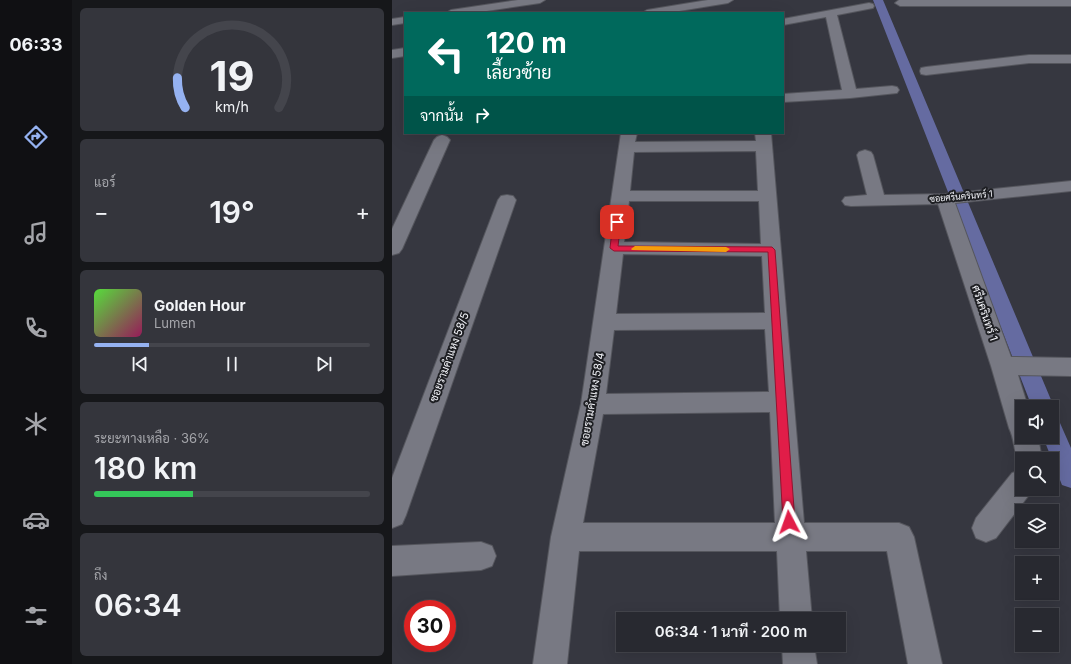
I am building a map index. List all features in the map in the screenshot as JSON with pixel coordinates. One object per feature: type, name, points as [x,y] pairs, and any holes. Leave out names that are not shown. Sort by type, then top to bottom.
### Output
[{"type":"street","points":[[458,12],[540,0]]},
{"type":"street","points":[[665,0],[675,9]]},
{"type":"street","points":[[654,12],[728,0]]},
{"type":"street","points":[[900,3],[1071,3]]},
{"type":"street","points":[[784,22],[868,6]]},
{"type":"street","points":[[832,13],[850,94]]},
{"type":"street","points":[[392,22],[404,20]]},
{"type":"street","points":[[392,54],[404,52]]},
{"type":"street","points":[[926,71],[1028,59],[1071,59]]},
{"type":"street","points":[[784,98],[892,90]]},
{"type":"street","points":[[392,249],[442,140]]},
{"type":"street","points":[[628,140],[764,140],[795,612]]},
{"type":"street","name":"ซอยรามคำแหง 58/4","points":[[550,664],[566,536],[593,404],[628,140]]},
{"type":"street","points":[[865,155],[877,201]]},
{"type":"street","name":"ซอยศรีนครินทร์ 1","points":[[851,201],[956,198],[1071,186]]},
{"type":"street","points":[[621,196],[767,196]]},
{"type":"street","name":"ศรีนครินทร์ 1","points":[[956,198],[1015,405]]},
{"type":"street","name":"ซอยรามคำแหง 58/5","points":[[392,515],[508,200]]},
{"type":"street","points":[[614,248],[772,250]]},
{"type":"street","points":[[604,322],[775,321]]},
{"type":"street","points":[[1003,366],[1071,367]]},
{"type":"street","points":[[593,404],[781,402]]},
{"type":"street","points":[[986,528],[1015,491]]},
{"type":"street","points":[[566,536],[899,537],[925,664]]},
{"type":"street","points":[[392,561],[481,556]]},
{"type":"street","points":[[799,652],[800,664]]},
{"type":"waterway","points":[[878,0],[1040,400]]},
{"type":"waterway","points":[[1058,444],[1071,477]]},
{"type":"slow traffic","points":[[635,249],[726,249]]},
{"type":"route","points":[[617,222],[614,248],[772,250],[775,321],[789,522]]}]
